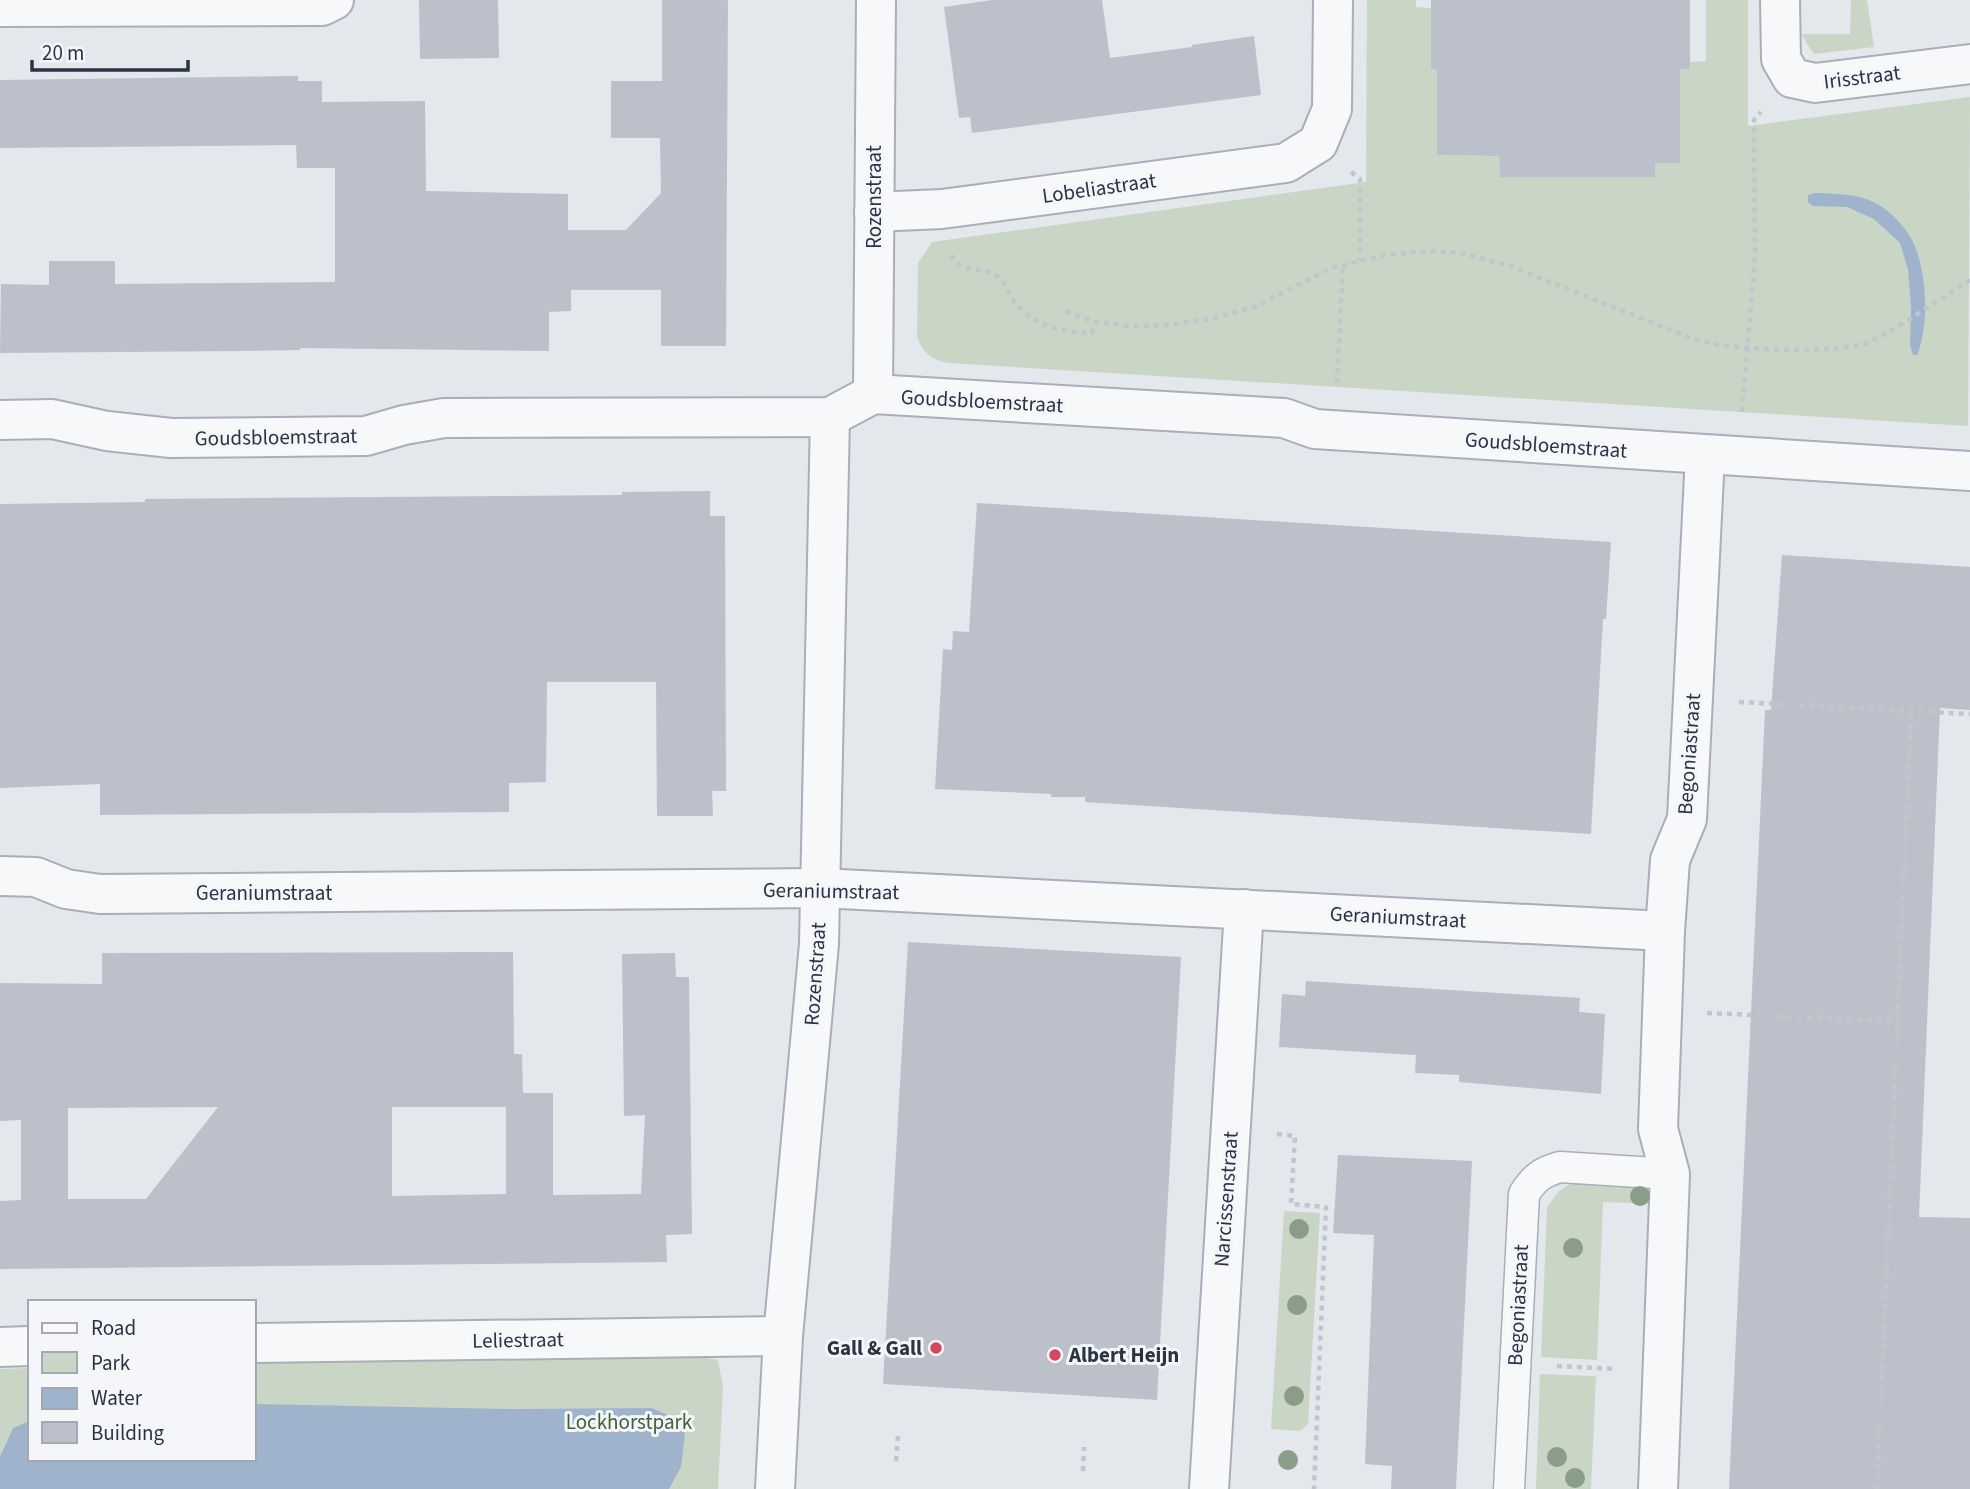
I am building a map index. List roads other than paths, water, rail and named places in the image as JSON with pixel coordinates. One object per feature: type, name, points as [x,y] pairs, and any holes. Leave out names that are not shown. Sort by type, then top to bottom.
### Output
[{"type":"street","points":[[0,8],[322,6],[334,0]]},
{"type":"street","name":"Rozenstraat","points":[[873,394],[876,0]]},
{"type":"street","name":"Lobeliastraat","points":[[874,212],[943,209],[1286,163],[1318,143],[1332,109],[1333,0]]},
{"type":"street","name":"Irisstraat","points":[[1780,0],[1781,59],[1792,78],[1815,83],[1970,64]]},
{"type":"street","name":"Goudsbloemstraat","points":[[0,419],[52,419],[107,431],[185,438],[366,436],[404,425],[444,418],[830,417],[873,394],[1284,418],[1315,429],[1970,471]]},
{"type":"street","name":"Rozenstraat","points":[[775,1489],[783,1336],[819,944],[830,417]]},
{"type":"street","name":"Begoniastraat","points":[[1658,1489],[1670,1174],[1658,1129],[1665,931],[1670,860],[1687,819],[1693,700],[1723,456]]},
{"type":"street","name":"Geraniumstraat","points":[[0,877],[36,877],[66,889],[100,894],[820,888],[1665,931]]},
{"type":"street","name":"Narcissenstraat","points":[[1209,1489],[1244,909]]},
{"type":"street","name":"Leliestraat","points":[[256,1343],[783,1336]]},
{"type":"street","points":[[0,1347],[28,1346]]},
{"type":"lane","name":"Begoniastraat","points":[[1509,1489],[1524,1194],[1532,1179],[1544,1171],[1560,1167],[1670,1174]]},
{"type":"water","points":[[1808,195],[1852,195],[1866,199],[1880,206],[1905,228],[1920,261],[1924,288],[1925,317],[1917,355],[1913,355],[1910,345],[1908,270],[1900,243],[1874,219],[1847,207],[1813,206],[1808,202]]},
{"type":"water","points":[[256,1404],[515,1409],[652,1408],[676,1419],[685,1433],[681,1467],[669,1489],[0,1489],[0,1457],[13,1428],[28,1422],[28,1461],[256,1461]]},
{"type":"place","name":"Gall & Gall","points":[[936,1348]]},
{"type":"place","name":"Albert Heijn","points":[[1055,1355]]},
{"type":"park label","name":"Lockhorstpark","points":[[629,1422]]}]
